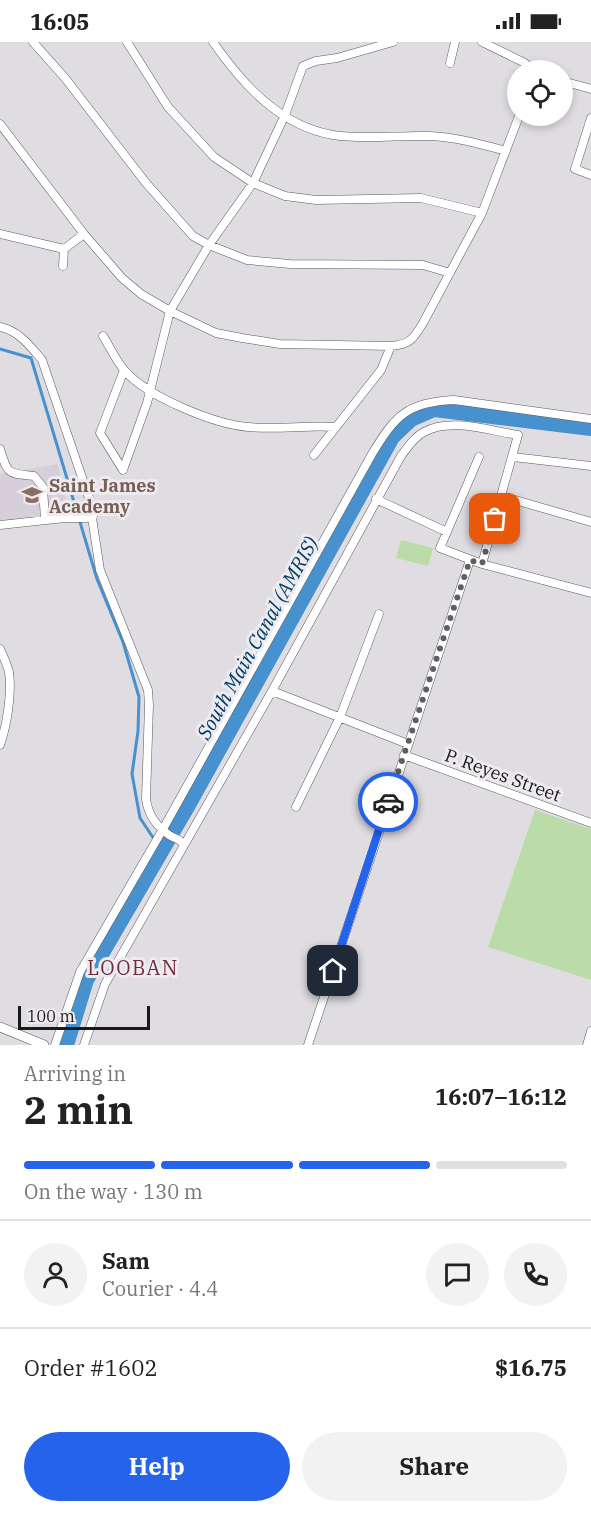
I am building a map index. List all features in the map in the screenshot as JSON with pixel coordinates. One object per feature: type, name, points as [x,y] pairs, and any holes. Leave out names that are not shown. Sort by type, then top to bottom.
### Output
[{"type":"street","points":[[33,42],[65,78],[146,183],[193,236],[209,245],[247,260],[290,264],[423,264],[450,273]]},
{"type":"street","points":[[127,42],[168,107],[214,157],[253,183],[285,196],[316,200],[421,198],[482,213]]},
{"type":"street","points":[[213,42],[231,68],[255,94],[306,128],[333,135],[361,137],[432,136],[464,140],[506,151]]},
{"type":"street","points":[[124,370],[96,433],[123,470],[151,391],[170,311],[209,245],[253,183],[285,116],[303,66],[316,60],[347,56],[393,42]]},
{"type":"street","points":[[450,63],[454,42]]},
{"type":"street","points":[[482,42],[519,60]]},
{"type":"street","points":[[573,84],[591,89]]},
{"type":"street","points":[[591,118],[575,169],[591,175]]},
{"type":"street","points":[[0,124],[84,234],[123,278],[141,294],[170,311],[216,333],[242,338],[280,344],[391,346],[405,344],[412,339],[450,273],[482,213],[515,126]]},
{"type":"street","points":[[0,234],[63,249],[84,234]]},
{"type":"street","points":[[63,249],[63,266]]},
{"type":"street","points":[[0,327],[9,329],[27,342],[42,360],[79,466],[100,570],[148,690],[146,800],[148,812],[163,833],[183,843]]},
{"type":"street","points":[[103,336],[124,370],[151,391],[200,415],[248,427],[335,427]]},
{"type":"street","points":[[314,455],[381,370],[391,346]]},
{"type":"street","points":[[55,1045],[80,972],[153,846],[163,833],[372,454],[387,431],[399,417],[418,405],[435,401],[454,400],[591,419]]},
{"type":"street","points":[[84,1045],[105,984],[183,843],[272,691],[401,456],[424,432],[441,426],[463,426],[518,435],[482,564]]},
{"type":"street","points":[[0,449],[6,469],[11,474],[34,476],[43,487],[45,520]]},
{"type":"street","points":[[479,457],[440,548],[482,564],[591,592]]},
{"type":"street","points":[[513,457],[591,466]]},
{"type":"street","points":[[501,496],[591,522]]},
{"type":"street","points":[[376,499],[447,532]]},
{"type":"street","points":[[0,525],[89,517]]},
{"type":"street","points":[[308,1045],[470,560]]},
{"type":"street","points":[[296,807],[340,717],[379,614]]},
{"type":"street","points":[[0,649],[8,671],[9,684],[0,745]]},
{"type":"street","points":[[272,691],[408,744]]},
{"type":"street","name":"P. Reyes Street","points":[[404,755],[591,823]]},
{"type":"street","points":[[0,1027],[44,1045]]},
{"type":"street","points":[[587,1045],[591,1031]]},
{"type":"shaded area","name":"Saint James Academy","points":[[58,464],[69,515],[0,521],[0,474]]},
{"type":"green space","points":[[401,540],[433,548],[428,566],[396,558]]},
{"type":"green space","points":[[535,810],[591,829],[591,980],[488,947]]},
{"type":"waterway","points":[[0,349],[31,358],[97,579],[123,642],[139,697],[138,731],[132,774],[140,818],[162,851]]},
{"type":"waterway","name":"South Main Canal (AMRIS)","points":[[66,1045],[86,980],[188,805],[392,437],[411,419],[434,409],[591,428]]},
{"type":"way so far","points":[[388,802],[470,560],[482,564],[495,519]]},
{"type":"place","name":"Saint James Academy","points":[[32,495]]},
{"type":"district","name":"LOOBAN","points":[[133,967]]},
{"type":"route","points":[[333,971],[388,802]]}]
